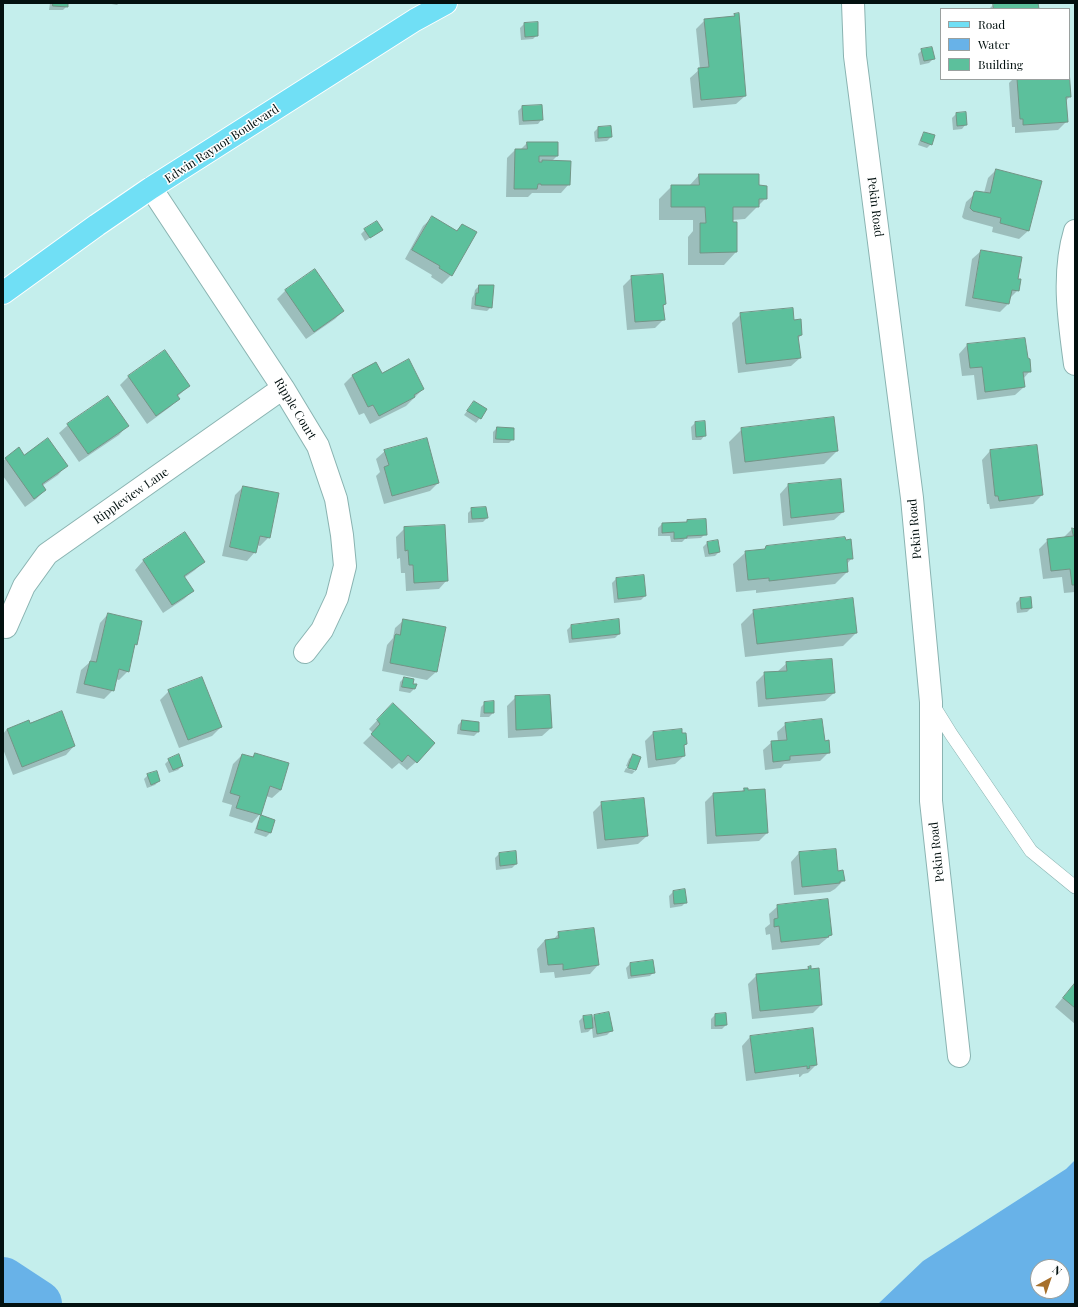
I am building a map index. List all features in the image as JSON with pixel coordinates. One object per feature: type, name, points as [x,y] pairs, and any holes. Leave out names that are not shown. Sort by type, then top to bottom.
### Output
[{"type":"main road","name":"Edwin Raynor Boulevard","points":[[3,293],[151,188],[415,20],[446,3]]},
{"type":"street","name":"Pekin Road","points":[[853,3],[855,56],[912,498],[931,702],[931,801],[959,1056]]},
{"type":"street","name":"Ripple Court","points":[[151,188],[283,388],[318,446],[336,499],[345,566],[337,598],[325,624],[305,652]]},
{"type":"street","points":[[1075,231],[1071,244],[1068,275],[1069,319],[1075,364]]},
{"type":"street","name":"Rippleview Lane","points":[[6,627],[24,586],[48,554],[283,388]]},
{"type":"lane","points":[[931,702],[951,734],[1031,851],[1075,887]]},
{"type":"water","points":[[1075,1160],[1075,1304],[878,1304],[923,1261],[1066,1169]]},
{"type":"building","points":[[53,3],[68,3],[68,7],[53,6]]},
{"type":"building","points":[[993,3],[1038,3],[1039,8],[994,8]]},
{"type":"building","points":[[739,13],[746,96],[701,100],[698,68],[709,67],[704,19],[735,16],[734,14]]},
{"type":"building","points":[[538,22],[538,36],[525,37],[524,23]]},
{"type":"building","points":[[932,47],[935,59],[924,61],[921,49]]},
{"type":"building","points":[[1017,80],[1070,80],[1071,97],[1066,97],[1068,122],[1023,125],[1023,119],[1020,119]]},
{"type":"building","points":[[542,105],[543,120],[523,121],[522,106]]},
{"type":"building","points":[[966,112],[967,125],[957,126],[956,113]]},
{"type":"building","points":[[611,126],[612,137],[598,138],[598,127]]},
{"type":"building","points":[[924,132],[935,135],[932,145],[921,141]]},
{"type":"building","points":[[527,142],[558,142],[558,156],[539,156],[539,162],[542,162],[542,160],[571,161],[570,185],[538,184],[537,189],[514,189],[515,149],[527,149]]},
{"type":"building","points":[[996,169],[1042,181],[1029,231],[1000,223],[1001,218],[973,211],[970,208],[974,192],[990,193]]},
{"type":"building","points":[[699,174],[759,174],[759,185],[767,186],[767,199],[759,199],[759,207],[733,207],[733,222],[737,222],[737,252],[700,253],[700,223],[706,223],[705,207],[671,207],[671,185],[699,185]]},
{"type":"building","points":[[432,216],[457,231],[462,224],[477,232],[452,276],[439,268],[440,266],[412,250]]},
{"type":"building","points":[[377,221],[383,230],[370,238],[364,229]]},
{"type":"building","points":[[981,250],[1022,257],[1018,279],[1021,279],[1019,291],[1012,290],[1009,304],[973,298]]},
{"type":"building","points":[[315,269],[344,311],[314,332],[285,290]]},
{"type":"building","points":[[663,274],[666,304],[663,305],[665,320],[635,322],[631,276]]},
{"type":"building","points":[[479,285],[494,285],[492,308],[475,305],[476,293],[478,293]]},
{"type":"building","points":[[793,308],[794,320],[801,319],[802,335],[798,336],[801,358],[746,364],[740,313]]},
{"type":"building","points":[[1025,338],[1028,358],[1030,359],[1031,372],[1023,372],[1025,387],[985,392],[982,367],[970,368],[967,344]]},
{"type":"building","points":[[165,350],[190,386],[177,395],[180,399],[156,416],[128,376]]},
{"type":"building","points":[[409,359],[424,389],[414,395],[415,397],[379,416],[373,405],[368,407],[352,375],[376,362],[382,373]]},
{"type":"building","points":[[108,396],[129,426],[88,454],[67,424]]},
{"type":"building","points":[[474,401],[487,409],[481,419],[467,411]]},
{"type":"building","points":[[834,417],[838,451],[745,462],[741,428]]},
{"type":"building","points":[[705,421],[706,436],[696,437],[695,422]]},
{"type":"building","points":[[497,427],[514,428],[514,440],[496,439]]},
{"type":"building","points":[[48,438],[68,466],[42,484],[46,490],[34,499],[5,458],[19,447],[24,455]]},
{"type":"building","points":[[427,438],[439,483],[392,496],[384,467],[389,465],[384,450]]},
{"type":"building","points":[[1037,445],[1043,495],[999,501],[998,496],[995,496],[990,450]]},
{"type":"building","points":[[841,479],[844,512],[791,518],[788,484]]},
{"type":"building","points":[[243,486],[279,493],[270,538],[260,536],[256,553],[230,547]]},
{"type":"building","points":[[486,507],[488,518],[472,519],[471,508]]},
{"type":"building","points":[[706,519],[707,535],[687,536],[687,538],[674,539],[674,532],[662,533],[662,523],[687,522],[687,520]]},
{"type":"building","points":[[445,525],[448,581],[414,583],[413,565],[409,565],[408,550],[405,551],[404,527]]},
{"type":"building","points":[[1072,528],[1075,529],[1075,585],[1072,585],[1070,569],[1051,571],[1047,539],[1073,536]]},
{"type":"building","points":[[185,532],[205,562],[184,576],[194,591],[172,605],[143,560]]},
{"type":"building","points":[[845,537],[846,540],[851,539],[853,559],[847,559],[848,572],[769,581],[769,578],[748,580],[745,551],[765,549],[766,546]]},
{"type":"building","points":[[718,540],[720,552],[709,554],[707,542]]},
{"type":"building","points":[[644,575],[646,596],[618,599],[616,578]]},
{"type":"building","points":[[1031,597],[1032,608],[1021,609],[1020,598]]},
{"type":"building","points":[[853,598],[857,633],[757,644],[753,610]]},
{"type":"building","points":[[108,613],[142,621],[129,672],[119,669],[114,691],[84,684],[90,661],[96,662]]},
{"type":"building","points":[[403,619],[446,627],[437,672],[390,663],[395,635],[400,635]]},
{"type":"building","points":[[619,619],[620,634],[572,639],[571,625]]},
{"type":"building","points":[[832,659],[835,693],[766,699],[764,672],[787,671],[786,662]]},
{"type":"building","points":[[202,677],[222,727],[188,740],[168,690]]},
{"type":"building","points":[[404,677],[414,679],[413,684],[417,684],[415,689],[402,687]]},
{"type":"building","points":[[550,695],[552,728],[516,730],[515,696]]},
{"type":"building","points":[[494,701],[494,713],[484,713],[484,702]]},
{"type":"building","points":[[393,703],[435,743],[417,763],[408,755],[402,762],[371,734],[380,724],[377,720]]},
{"type":"building","points":[[62,711],[75,746],[22,767],[7,729],[29,720],[30,723]]},
{"type":"building","points":[[822,719],[825,741],[829,740],[830,753],[790,756],[790,760],[773,762],[771,741],[787,740],[785,723]]},
{"type":"building","points":[[462,720],[479,722],[479,732],[461,730]]},
{"type":"building","points":[[682,729],[682,733],[686,733],[687,744],[684,745],[685,756],[656,760],[653,732]]},
{"type":"building","points":[[255,753],[289,763],[281,790],[270,786],[261,815],[236,808],[240,796],[230,793],[242,754],[253,757]]},
{"type":"building","points":[[179,754],[183,766],[173,770],[168,759]]},
{"type":"building","points":[[633,754],[641,757],[636,770],[628,768]]},
{"type":"building","points":[[157,771],[160,781],[151,785],[147,774]]},
{"type":"building","points":[[744,788],[748,788],[748,790],[765,789],[768,833],[716,836],[713,793],[744,791]]},
{"type":"building","points":[[644,798],[648,836],[605,840],[601,802]]},
{"type":"building","points":[[261,815],[275,820],[271,833],[257,829]]},
{"type":"building","points":[[836,849],[838,871],[843,870],[845,881],[840,881],[840,883],[802,887],[799,852]]},
{"type":"building","points":[[516,851],[517,864],[500,866],[499,853]]},
{"type":"building","points":[[685,889],[687,903],[674,904],[673,891]]},
{"type":"building","points":[[828,899],[832,935],[828,936],[829,937],[781,942],[779,926],[774,927],[774,919],[778,918],[777,905]]},
{"type":"building","points":[[594,928],[599,965],[563,970],[563,964],[548,965],[545,940],[559,938],[558,932]]},
{"type":"building","points":[[653,960],[655,973],[631,976],[630,963]]},
{"type":"building","points":[[811,966],[811,969],[819,968],[822,1005],[760,1011],[756,974],[809,969],[808,967]]},
{"type":"building","points":[[1075,983],[1075,1008],[1063,998]]},
{"type":"building","points":[[609,1012],[613,1031],[597,1034],[594,1015]]},
{"type":"building","points":[[726,1013],[727,1025],[715,1026],[715,1014]]},
{"type":"building","points":[[592,1015],[593,1028],[585,1029],[583,1016]]},
{"type":"building","points":[[813,1028],[817,1065],[809,1066],[810,1068],[807,1069],[807,1066],[755,1073],[750,1036]]},
{"type":"waterway","points":[[3,1281],[38,1304]]}]
